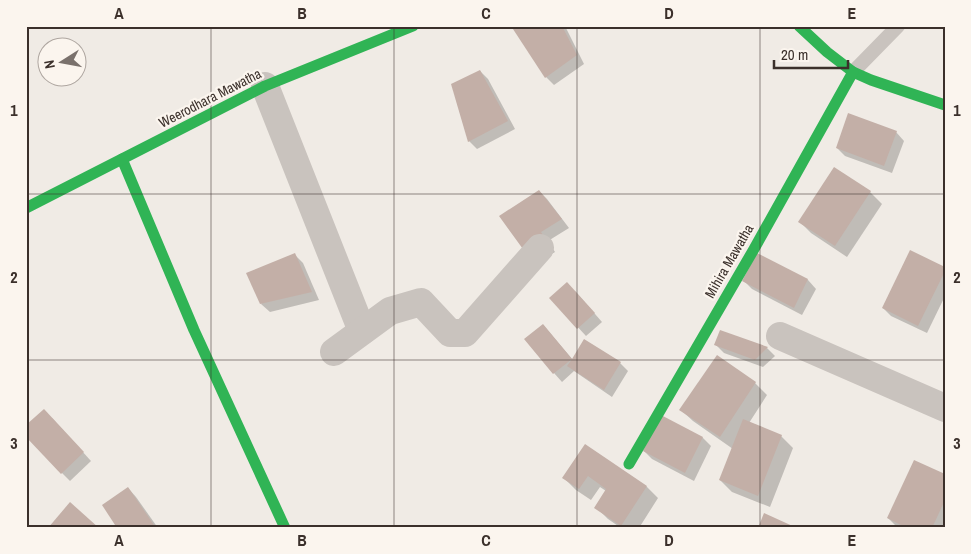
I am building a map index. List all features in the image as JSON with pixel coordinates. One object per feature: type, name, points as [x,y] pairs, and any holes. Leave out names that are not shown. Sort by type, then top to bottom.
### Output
[{"type":"street","name":"Weerodhara Mawatha","points":[[26,208],[265,86],[413,26]]},
{"type":"street","points":[[799,26],[827,52],[853,72],[945,105]]},
{"type":"street","name":"Mihira Mawatha","points":[[629,464],[754,249],[853,72]]},
{"type":"street","points":[[265,86],[362,331]]},
{"type":"street","points":[[122,159],[194,330],[285,528]]},
{"type":"street","points":[[334,352],[390,310],[421,302],[450,333],[465,333],[540,248]]},
{"type":"street","points":[[780,336],[945,408]]},
{"type":"lane","points":[[853,72],[898,26]]},
{"type":"building","points":[[511,26],[562,26],[577,55],[545,78]]},
{"type":"building","points":[[480,70],[508,121],[468,142],[451,84]]},
{"type":"building","points":[[848,113],[897,131],[884,166],[836,148]]},
{"type":"building","points":[[834,167],[871,191],[835,246],[798,222]]},
{"type":"building","points":[[539,190],[562,219],[541,232],[548,243],[528,256],[499,216]]},
{"type":"building","points":[[910,250],[945,267],[945,271],[918,326],[882,308]]},
{"type":"building","points":[[295,253],[312,292],[260,304],[246,273]]},
{"type":"building","points":[[757,253],[808,279],[794,308],[742,281]]},
{"type":"building","points":[[567,282],[595,313],[577,329],[549,298]]},
{"type":"building","points":[[543,324],[572,359],[553,374],[524,339]]},
{"type":"building","points":[[720,330],[768,347],[755,360],[714,345]]},
{"type":"building","points":[[584,339],[621,362],[604,390],[567,366]]},
{"type":"building","points":[[717,355],[756,382],[720,437],[679,410]]},
{"type":"building","points":[[44,409],[84,452],[61,474],[26,437],[26,425]]},
{"type":"building","points":[[661,415],[703,437],[685,473],[643,451]]},
{"type":"building","points":[[743,419],[782,435],[758,496],[719,480]]},
{"type":"building","points":[[585,444],[647,486],[621,526],[594,508],[606,489],[588,476],[579,489],[562,478]]},
{"type":"building","points":[[914,460],[945,474],[945,500],[932,528],[907,528],[887,518]]},
{"type":"building","points":[[128,487],[156,528],[117,528],[102,505]]},
{"type":"building","points":[[70,502],[99,528],[48,528]]},
{"type":"building","points":[[764,513],[797,528],[758,528]]},
{"type":"traffic: fast","points":[[26,208],[265,86],[413,26]]},
{"type":"traffic: fast","points":[[799,26],[827,52],[853,72],[945,105]]},
{"type":"traffic: fast","points":[[629,464],[754,249],[853,72]]},
{"type":"traffic: fast","points":[[122,159],[194,330],[285,528]]}]
